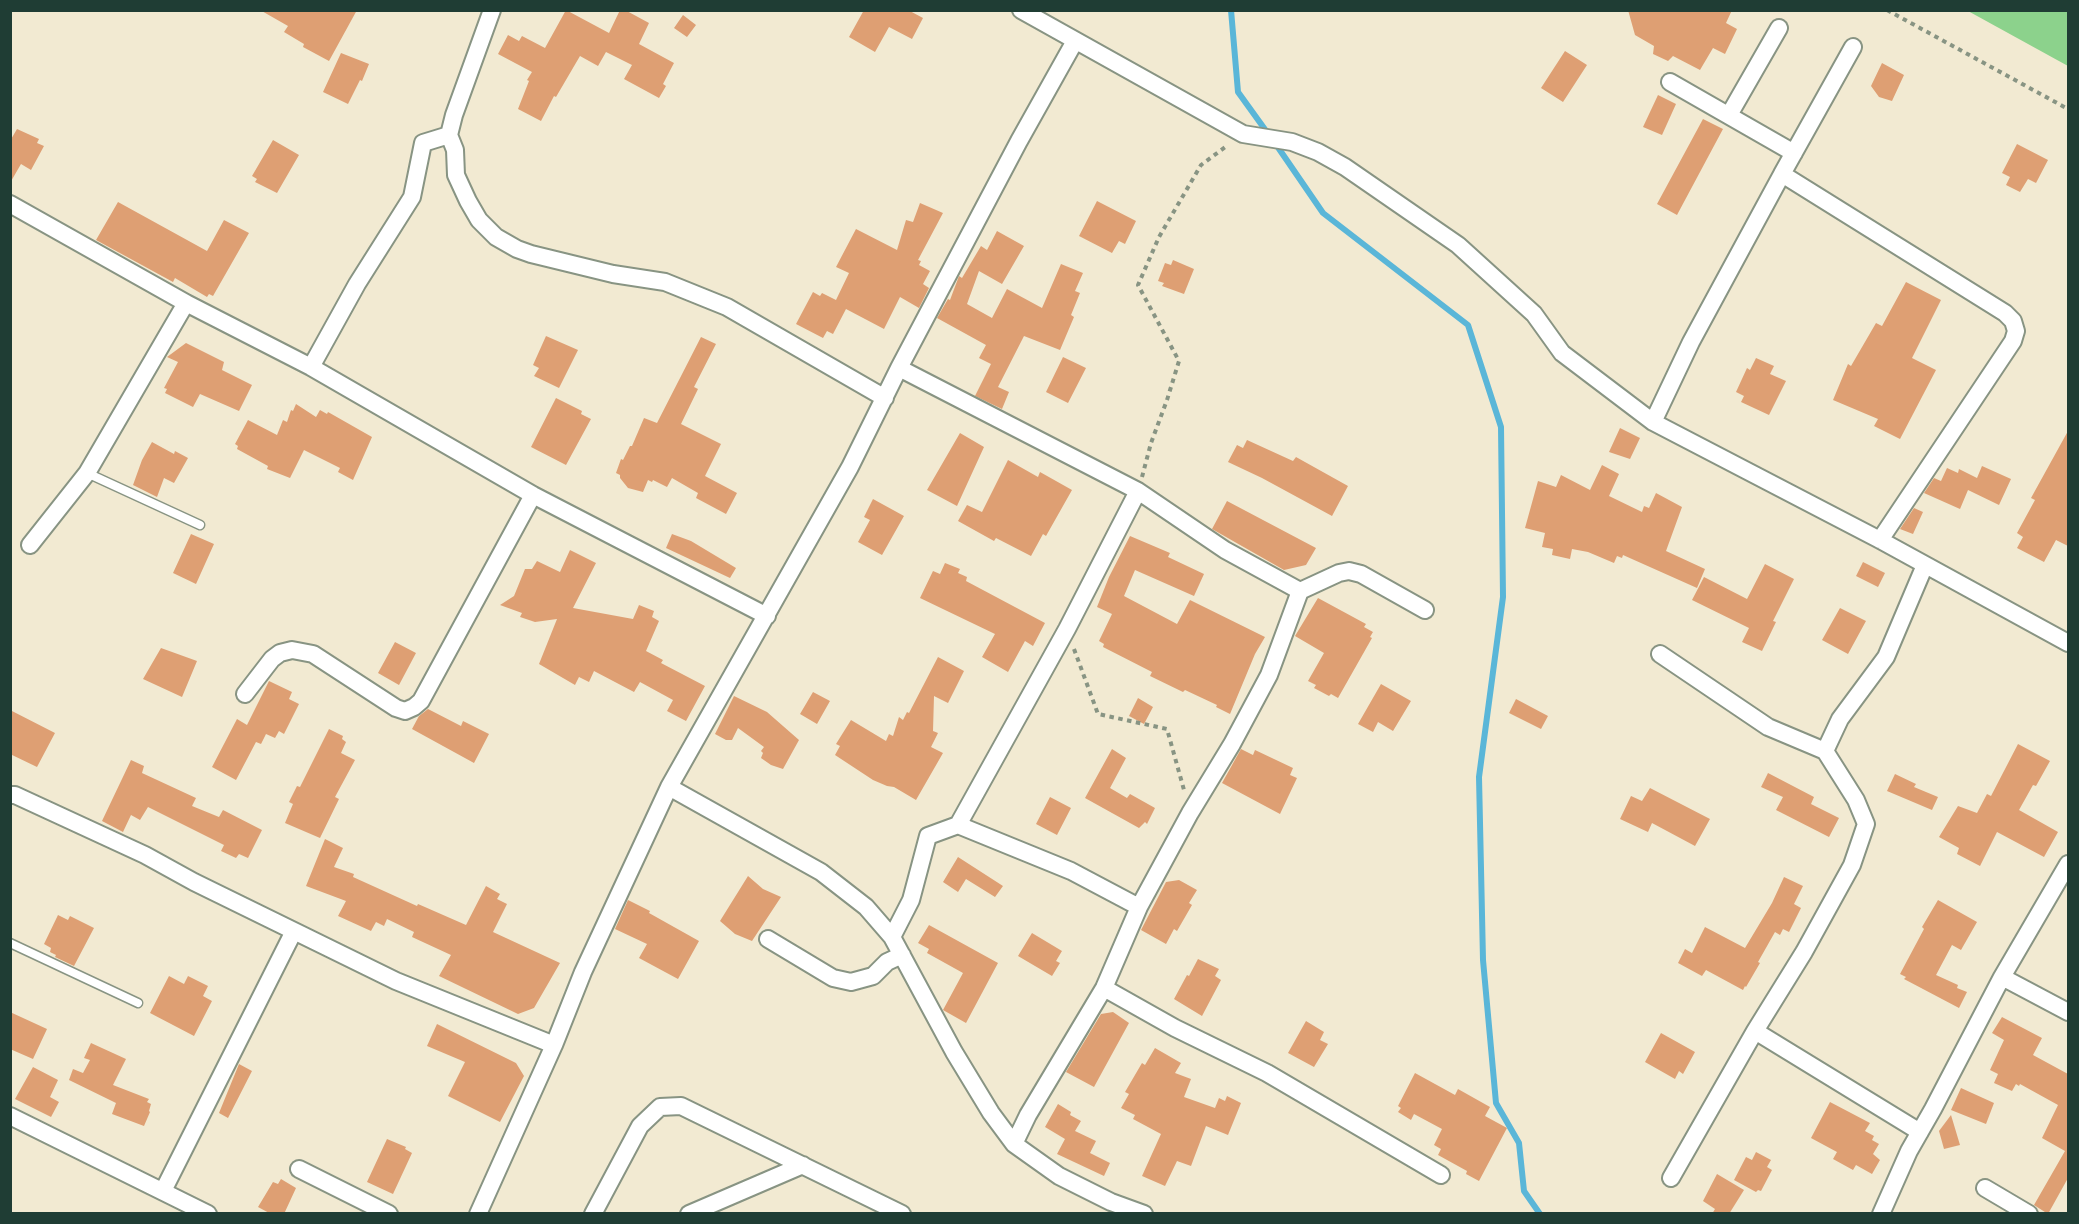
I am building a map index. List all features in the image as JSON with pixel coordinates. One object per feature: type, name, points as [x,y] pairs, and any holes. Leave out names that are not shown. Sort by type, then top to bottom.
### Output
[{"type":"street","points":[[492,10],[449,135],[455,150],[456,175],[479,220],[496,237],[531,254],[613,274],[665,282],[727,307],[885,398]]},
{"type":"street","points":[[1021,10],[1243,134],[1292,142],[1318,152],[1353,173],[1458,245],[1534,314],[1562,353],[1653,422],[1880,540],[2068,643]]},
{"type":"street","points":[[1729,116],[1779,28]]},
{"type":"street","points":[[478,1214],[554,1045],[583,972],[669,787],[850,467],[899,368],[1019,141],[1075,41]]},
{"type":"street","points":[[1653,422],[1691,342],[1853,48]]},
{"type":"street","points":[[1670,82],[1794,153]]},
{"type":"street","points":[[311,367],[357,284],[412,197],[423,143],[449,135]]},
{"type":"street","points":[[1782,174],[2005,313],[2013,321],[2016,331],[2013,341],[1880,540]]},
{"type":"street","points":[[10,204],[186,303],[311,367],[533,495],[767,616]]},
{"type":"street","points":[[30,545],[87,473],[186,303]]},
{"type":"street","points":[[899,368],[1138,491],[1226,550],[1300,591]]},
{"type":"street","points":[[892,937],[911,900],[928,836],[958,825],[1067,629],[1138,491]]},
{"type":"street","points":[[245,694],[272,659],[280,653],[292,650],[313,654],[396,708],[405,711],[414,707],[421,701],[533,495]]},
{"type":"street","points":[[1825,752],[1840,719],[1886,657],[1924,565]]},
{"type":"street","points":[[1014,1144],[1028,1115],[1104,988],[1139,907],[1269,675],[1300,591],[1339,573],[1349,571],[1361,574],[1425,610]]},
{"type":"street","points":[[1660,654],[1768,728],[1825,752],[1856,800],[1866,824],[1852,865],[1804,952],[1755,1031],[1671,1178]]},
{"type":"street","points":[[669,787],[821,872],[866,907],[892,937],[954,1052],[991,1113],[1014,1144],[1059,1176],[1111,1202],[1144,1214]]},
{"type":"street","points":[[10,795],[15,795],[145,855],[194,882],[396,981],[554,1045]]},
{"type":"street","points":[[958,825],[1071,871],[1139,907]]},
{"type":"street","points":[[1881,1214],[1909,1151],[2002,977],[2068,864]]},
{"type":"street","points":[[163,1191],[294,931]]},
{"type":"street","points":[[768,939],[833,978],[851,982],[873,976],[887,962],[902,956]]},
{"type":"street","points":[[2002,977],[2068,1012]]},
{"type":"street","points":[[1104,988],[1175,1028],[1267,1073],[1441,1175]]},
{"type":"street","points":[[1755,1031],[1920,1132]]},
{"type":"street","points":[[593,1214],[640,1126],[660,1107],[681,1106],[902,1214]]},
{"type":"street","points":[[10,1116],[208,1214]]},
{"type":"street","points":[[689,1214],[803,1165]]},
{"type":"street","points":[[299,1168],[389,1214]]},
{"type":"street","points":[[1985,1188],[2029,1214]]},
{"type":"lane","points":[[87,473],[200,525]]},
{"type":"lane","points":[[10,943],[138,1003]]},
{"type":"path","points":[[1887,10],[2068,109]]},
{"type":"path","points":[[1138,491],[1150,443],[1179,361],[1138,285],[1159,237],[1201,165],[1243,134]]},
{"type":"path","points":[[1067,629],[1098,714],[1167,729],[1190,813]]},
{"type":"green space","points":[[1968,11],[2068,11],[2068,66]]},
{"type":"building","points":[[260,10],[357,10],[329,61],[303,47],[304,44],[284,32],[288,26]]},
{"type":"building","points":[[566,10],[609,33],[620,10],[625,10],[649,23],[639,44],[674,63],[663,84],[666,86],[659,98],[624,79],[632,65],[606,52],[598,66],[580,56],[541,121],[518,109],[529,81],[527,80],[532,72],[498,54],[508,35],[519,41],[522,36],[545,48]]},
{"type":"building","points":[[864,10],[908,10],[923,18],[912,39],[889,27],[875,52],[849,37]]},
{"type":"building","points":[[1628,10],[1732,10],[1726,23],[1737,29],[1725,54],[1713,48],[1700,70],[1673,56],[1668,61],[1653,54],[1654,46],[1635,35]]},
{"type":"building","points":[[683,15],[696,25],[687,37],[674,28]]},
{"type":"building","points":[[1565,51],[1587,65],[1563,102],[1541,88]]},
{"type":"building","points":[[341,53],[369,64],[348,104],[323,92]]},
{"type":"building","points":[[1882,63],[1904,75],[1892,101],[1879,97],[1871,86]]},
{"type":"building","points":[[1658,95],[1676,104],[1662,135],[1643,127]]},
{"type":"building","points":[[1703,119],[1723,129],[1677,215],[1657,204]]},
{"type":"building","points":[[17,129],[39,139],[37,143],[44,146],[31,170],[21,164],[10,183],[10,141]]},
{"type":"building","points":[[273,140],[299,155],[277,193],[255,182],[257,179],[252,176]]},
{"type":"building","points":[[2017,144],[2048,160],[2036,183],[2028,179],[2020,192],[2006,185],[2010,177],[2002,173]]},
{"type":"building","points":[[1097,201],[1136,221],[1125,244],[1119,241],[1112,253],[1079,236]]},
{"type":"building","points":[[118,202],[207,251],[224,220],[249,233],[213,296],[209,294],[207,297],[175,278],[173,282],[96,240]]},
{"type":"building","points":[[920,203],[943,213],[918,260],[921,261],[919,265],[930,271],[923,284],[929,288],[919,308],[900,297],[884,329],[846,309],[833,334],[827,331],[823,338],[796,324],[813,292],[820,296],[822,293],[836,300],[849,273],[836,267],[856,229],[897,250],[906,220],[913,222]]},
{"type":"building","points":[[997,231],[1024,246],[1002,284],[979,271],[967,304],[992,318],[1007,289],[1042,308],[1061,264],[1083,273],[1075,291],[1080,293],[1071,315],[1074,317],[1060,350],[1024,336],[998,387],[1009,392],[1002,409],[975,396],[991,364],[979,358],[986,345],[937,318],[948,299],[950,300],[959,276],[962,278],[981,246],[987,250]]},
{"type":"building","points":[[1173,260],[1194,269],[1184,294],[1162,286],[1164,283],[1158,281],[1165,263],[1171,265]]},
{"type":"building","points":[[1906,282],[1941,300],[1912,358],[1936,370],[1900,439],[1874,426],[1878,419],[1833,400],[1848,364],[1851,366],[1876,323],[1882,326]]},
{"type":"building","points":[[546,336],[578,350],[559,388],[534,376],[539,368],[533,365]]},
{"type":"building","points":[[701,337],[716,344],[694,387],[698,389],[681,424],[721,444],[705,476],[737,493],[726,514],[696,498],[698,493],[672,478],[667,487],[648,480],[643,492],[628,488],[620,475],[616,473],[621,459],[623,460],[632,446],[644,418],[657,423]]},
{"type":"building","points":[[186,343],[224,362],[222,370],[252,385],[239,411],[200,394],[193,407],[165,393],[167,389],[164,388],[178,362],[167,357]]},
{"type":"building","points":[[1063,357],[1086,368],[1068,403],[1046,392]]},
{"type":"building","points":[[1756,358],[1774,366],[1770,374],[1786,381],[1769,415],[1741,402],[1744,396],[1736,392],[1747,368],[1750,370]]},
{"type":"building","points":[[556,398],[582,411],[581,414],[591,419],[566,465],[531,447]]},
{"type":"building","points":[[296,404],[316,417],[320,410],[327,414],[328,412],[372,437],[353,480],[338,472],[340,468],[304,450],[290,478],[267,469],[268,466],[237,449],[238,446],[235,444],[248,420],[277,435],[283,420],[287,422]]},
{"type":"building","points":[[1620,428],[1640,438],[1630,459],[1609,452]]},
{"type":"building","points":[[2068,431],[2068,546],[2056,540],[2044,562],[2017,548],[2023,537],[2017,533],[2035,500],[2031,498]]},
{"type":"building","points":[[960,433],[984,447],[957,506],[927,490]]},
{"type":"building","points":[[1247,440],[1293,461],[1296,457],[1348,486],[1332,516],[1228,462],[1237,445],[1243,448]]},
{"type":"building","points":[[152,442],[174,454],[175,451],[188,458],[174,483],[164,478],[157,497],[133,485],[142,460]]},
{"type":"building","points":[[1008,460],[1038,477],[1040,472],[1072,490],[1046,536],[1043,534],[1031,556],[996,538],[994,541],[958,521],[967,505],[982,512]]},
{"type":"building","points":[[1602,465],[1619,474],[1609,496],[1642,512],[1644,506],[1649,508],[1656,493],[1682,507],[1666,551],[1705,569],[1697,588],[1623,555],[1622,558],[1617,556],[1614,563],[1588,552],[1572,549],[1570,559],[1552,555],[1553,549],[1542,547],[1545,533],[1525,528],[1538,481],[1556,487],[1561,475],[1590,490]]},
{"type":"building","points":[[1982,466],[2011,479],[1999,505],[1968,490],[1960,509],[1924,493],[1934,478],[1941,481],[1947,468],[1958,473],[1959,469],[1977,478]]},
{"type":"building","points":[[873,499],[904,516],[882,555],[858,542],[870,520],[864,517]]},
{"type":"building","points":[[1227,501],[1316,548],[1306,565],[1284,570],[1212,529]]},
{"type":"building","points":[[1914,508],[1923,512],[1913,534],[1900,529]]},
{"type":"building","points":[[191,534],[214,544],[196,584],[173,573]]},
{"type":"building","points":[[672,534],[691,541],[736,568],[730,578],[666,548]]},
{"type":"building","points":[[1130,536],[1170,553],[1168,557],[1204,574],[1194,596],[1135,570],[1124,596],[1177,624],[1190,600],[1265,637],[1255,654],[1230,714],[1216,707],[1217,705],[1150,676],[1152,672],[1103,647],[1104,644],[1099,641],[1112,614],[1097,607]]},
{"type":"building","points":[[570,550],[596,563],[573,608],[633,619],[639,605],[654,611],[652,617],[659,621],[646,651],[663,660],[661,663],[705,686],[686,721],[667,711],[673,700],[640,682],[634,692],[594,671],[589,682],[579,677],[575,685],[539,664],[557,619],[535,622],[520,617],[522,613],[500,605],[514,596],[525,569],[532,569],[537,561],[560,572]]},
{"type":"building","points":[[1863,562],[1885,573],[1878,587],[1856,576]]},
{"type":"building","points":[[945,563],[960,569],[958,573],[967,577],[966,581],[1045,623],[1033,646],[1025,641],[1008,672],[982,657],[995,634],[920,598],[933,571],[940,574]]},
{"type":"building","points":[[1765,564],[1794,579],[1773,621],[1776,622],[1762,651],[1742,642],[1749,628],[1692,600],[1704,577],[1747,599]]},
{"type":"building","points":[[1318,598],[1366,624],[1364,627],[1373,632],[1370,637],[1372,638],[1338,698],[1314,688],[1316,685],[1308,681],[1324,653],[1295,636]]},
{"type":"building","points":[[1840,608],[1866,621],[1848,654],[1822,640]]},
{"type":"building","points":[[395,642],[416,653],[399,685],[378,673]]},
{"type":"building","points":[[161,648],[197,661],[182,697],[143,679]]},
{"type":"building","points":[[938,657],[964,671],[948,703],[934,696],[933,731],[938,733],[931,747],[943,753],[916,800],[894,787],[873,780],[835,755],[840,746],[836,744],[851,720],[886,741],[889,734],[893,736],[899,717],[903,720],[907,712],[909,713]]},
{"type":"building","points":[[269,681],[292,692],[289,699],[299,704],[284,734],[279,731],[275,738],[266,734],[261,744],[256,742],[236,780],[212,767],[237,719],[247,725]]},
{"type":"building","points":[[1381,684],[1411,701],[1393,731],[1378,722],[1373,732],[1358,724]]},
{"type":"building","points":[[813,692],[830,701],[817,724],[800,714]]},
{"type":"building","points":[[734,696],[767,712],[799,740],[783,769],[761,758],[763,753],[761,751],[764,747],[738,728],[732,740],[726,740],[715,734]]},
{"type":"building","points":[[1138,698],[1153,707],[1144,724],[1129,716]]},
{"type":"building","points":[[1516,699],[1548,716],[1541,729],[1509,713]]},
{"type":"building","points":[[428,709],[461,726],[463,721],[489,734],[474,763],[412,729],[419,716]]},
{"type":"building","points":[[10,710],[55,733],[37,767],[10,754]]},
{"type":"building","points":[[329,729],[343,736],[342,739],[346,742],[341,753],[355,760],[335,797],[339,799],[320,838],[285,823],[293,804],[289,802],[297,786],[300,787]]},
{"type":"building","points":[[2018,744],[2050,761],[2019,810],[2058,832],[2044,857],[1997,832],[1980,866],[1957,854],[1959,848],[1939,837],[1958,806],[1977,813],[1987,794],[1991,796]]},
{"type":"building","points":[[1112,749],[1126,758],[1110,788],[1127,798],[1130,794],[1155,808],[1147,824],[1145,822],[1139,828],[1085,798]]},
{"type":"building","points":[[1241,749],[1253,755],[1255,750],[1293,768],[1290,775],[1297,778],[1280,814],[1222,783]]},
{"type":"building","points":[[131,760],[144,766],[142,773],[196,798],[192,806],[219,817],[223,810],[262,830],[248,858],[239,854],[236,858],[221,851],[224,845],[148,807],[140,820],[131,815],[123,832],[102,821]]},
{"type":"building","points":[[1768,773],[1814,797],[1811,804],[1839,818],[1829,837],[1776,810],[1783,797],[1761,787]]},
{"type":"building","points":[[1895,774],[1916,784],[1914,787],[1938,797],[1932,810],[1887,791]]},
{"type":"building","points":[[1650,788],[1710,819],[1695,846],[1652,823],[1648,832],[1620,819],[1631,796],[1642,801]]},
{"type":"building","points":[[1050,797],[1071,808],[1057,835],[1036,824]]},
{"type":"building","points":[[325,839],[343,848],[334,867],[354,874],[353,877],[417,906],[418,904],[466,925],[486,886],[500,894],[497,899],[507,904],[493,932],[560,963],[534,1008],[518,1014],[439,976],[451,955],[412,937],[414,932],[387,919],[384,926],[376,922],[371,931],[338,916],[346,901],[306,886]]},
{"type":"building","points":[[958,857],[1003,886],[995,897],[966,879],[958,892],[943,882]]},
{"type":"building","points":[[748,876],[763,889],[781,897],[752,941],[735,934],[720,921]]},
{"type":"building","points":[[1784,877],[1803,886],[1794,904],[1801,908],[1789,932],[1783,929],[1780,935],[1775,932],[1758,962],[1760,963],[1743,990],[1706,970],[1702,976],[1678,963],[1685,949],[1692,953],[1705,927],[1745,948],[1772,903]]},
{"type":"building","points":[[1179,880],[1197,890],[1189,903],[1192,905],[1177,931],[1174,929],[1166,944],[1141,930],[1166,882]]},
{"type":"building","points":[[628,900],[699,941],[678,979],[639,958],[647,944],[615,929]]},
{"type":"building","points":[[1938,900],[1977,922],[1961,950],[1952,945],[1936,975],[1958,985],[1957,988],[1967,992],[1959,1008],[1904,979],[1906,977],[1900,974],[1924,929],[1922,927]]},
{"type":"building","points":[[58,915],[68,920],[70,916],[94,928],[74,966],[55,957],[56,955],[50,952],[51,948],[44,944]]},
{"type":"building","points":[[929,925],[998,963],[966,1023],[943,1010],[963,973],[927,953],[929,949],[918,943]]},
{"type":"building","points":[[1032,933],[1062,951],[1056,961],[1060,963],[1052,976],[1018,956]]},
{"type":"building","points":[[1198,959],[1219,969],[1215,976],[1221,980],[1202,1016],[1174,999]]},
{"type":"building","points":[[169,976],[184,984],[188,976],[208,986],[203,996],[212,1001],[194,1036],[150,1013]]},
{"type":"building","points":[[10,1012],[47,1029],[33,1059],[10,1049]]},
{"type":"building","points":[[1113,1012],[1129,1023],[1094,1087],[1066,1072],[1101,1014]]},
{"type":"building","points":[[2002,1017],[2042,1038],[2033,1055],[2068,1074],[2068,1178],[2048,1214],[2034,1205],[2065,1151],[2042,1138],[2058,1105],[2020,1084],[2019,1086],[2016,1084],[2012,1091],[1994,1083],[1998,1074],[1990,1070],[2004,1040],[1992,1033]]},
{"type":"building","points":[[1306,1021],[1324,1032],[1320,1040],[1328,1044],[1314,1067],[1288,1053]]},
{"type":"building","points":[[437,1024],[516,1063],[524,1076],[500,1122],[448,1096],[465,1062],[427,1046]]},
{"type":"building","points":[[1661,1033],[1695,1052],[1683,1074],[1679,1071],[1675,1079],[1645,1062]]},
{"type":"building","points":[[91,1043],[126,1059],[113,1085],[149,1099],[147,1102],[151,1104],[150,1112],[144,1126],[112,1114],[116,1103],[69,1080],[73,1069],[83,1073],[90,1060],[84,1058]]},
{"type":"building","points":[[1155,1048],[1181,1063],[1175,1073],[1191,1079],[1184,1097],[1215,1108],[1219,1098],[1225,1101],[1227,1096],[1241,1103],[1228,1135],[1206,1126],[1191,1166],[1177,1161],[1165,1186],[1142,1176],[1161,1134],[1133,1119],[1135,1115],[1121,1108],[1129,1094],[1125,1092],[1142,1063],[1145,1065]]},
{"type":"building","points":[[239,1064],[252,1071],[228,1118],[219,1113]]},
{"type":"building","points":[[33,1067],[58,1080],[50,1097],[59,1102],[51,1117],[15,1099]]},
{"type":"building","points":[[1415,1073],[1455,1095],[1458,1089],[1490,1107],[1485,1116],[1507,1128],[1479,1181],[1466,1174],[1467,1171],[1438,1155],[1441,1149],[1434,1145],[1442,1129],[1414,1114],[1411,1120],[1398,1112],[1401,1108],[1398,1106]]},
{"type":"building","points":[[1961,1088],[1994,1103],[1986,1124],[1951,1110]]},
{"type":"building","points":[[1830,1102],[1870,1123],[1865,1131],[1874,1136],[1872,1140],[1879,1144],[1873,1154],[1880,1160],[1872,1174],[1856,1165],[1853,1170],[1833,1159],[1837,1152],[1811,1138]]},
{"type":"building","points":[[1058,1104],[1081,1121],[1075,1131],[1096,1141],[1090,1153],[1110,1163],[1104,1176],[1057,1154],[1065,1139],[1045,1127]]},
{"type":"building","points":[[1951,1115],[1960,1145],[1944,1149],[1939,1131]]},
{"type":"building","points":[[387,1139],[406,1147],[405,1149],[412,1153],[393,1194],[367,1182]]},
{"type":"building","points":[[1756,1152],[1771,1160],[1767,1167],[1772,1170],[1761,1191],[1756,1192],[1734,1180],[1746,1157],[1752,1160]]},
{"type":"building","points":[[1717,1174],[1744,1190],[1729,1214],[1712,1214],[1715,1209],[1703,1201]]},
{"type":"building","points":[[281,1179],[296,1188],[284,1214],[271,1214],[258,1207],[273,1182],[278,1184]]},
{"type":"waterway","points":[[1231,10],[1238,92],[1269,135]]},
{"type":"waterway","points":[[1275,143],[1323,213],[1468,325],[1501,427],[1503,597],[1479,777],[1483,960],[1496,1103],[1519,1143],[1524,1191],[1540,1214]]}]
